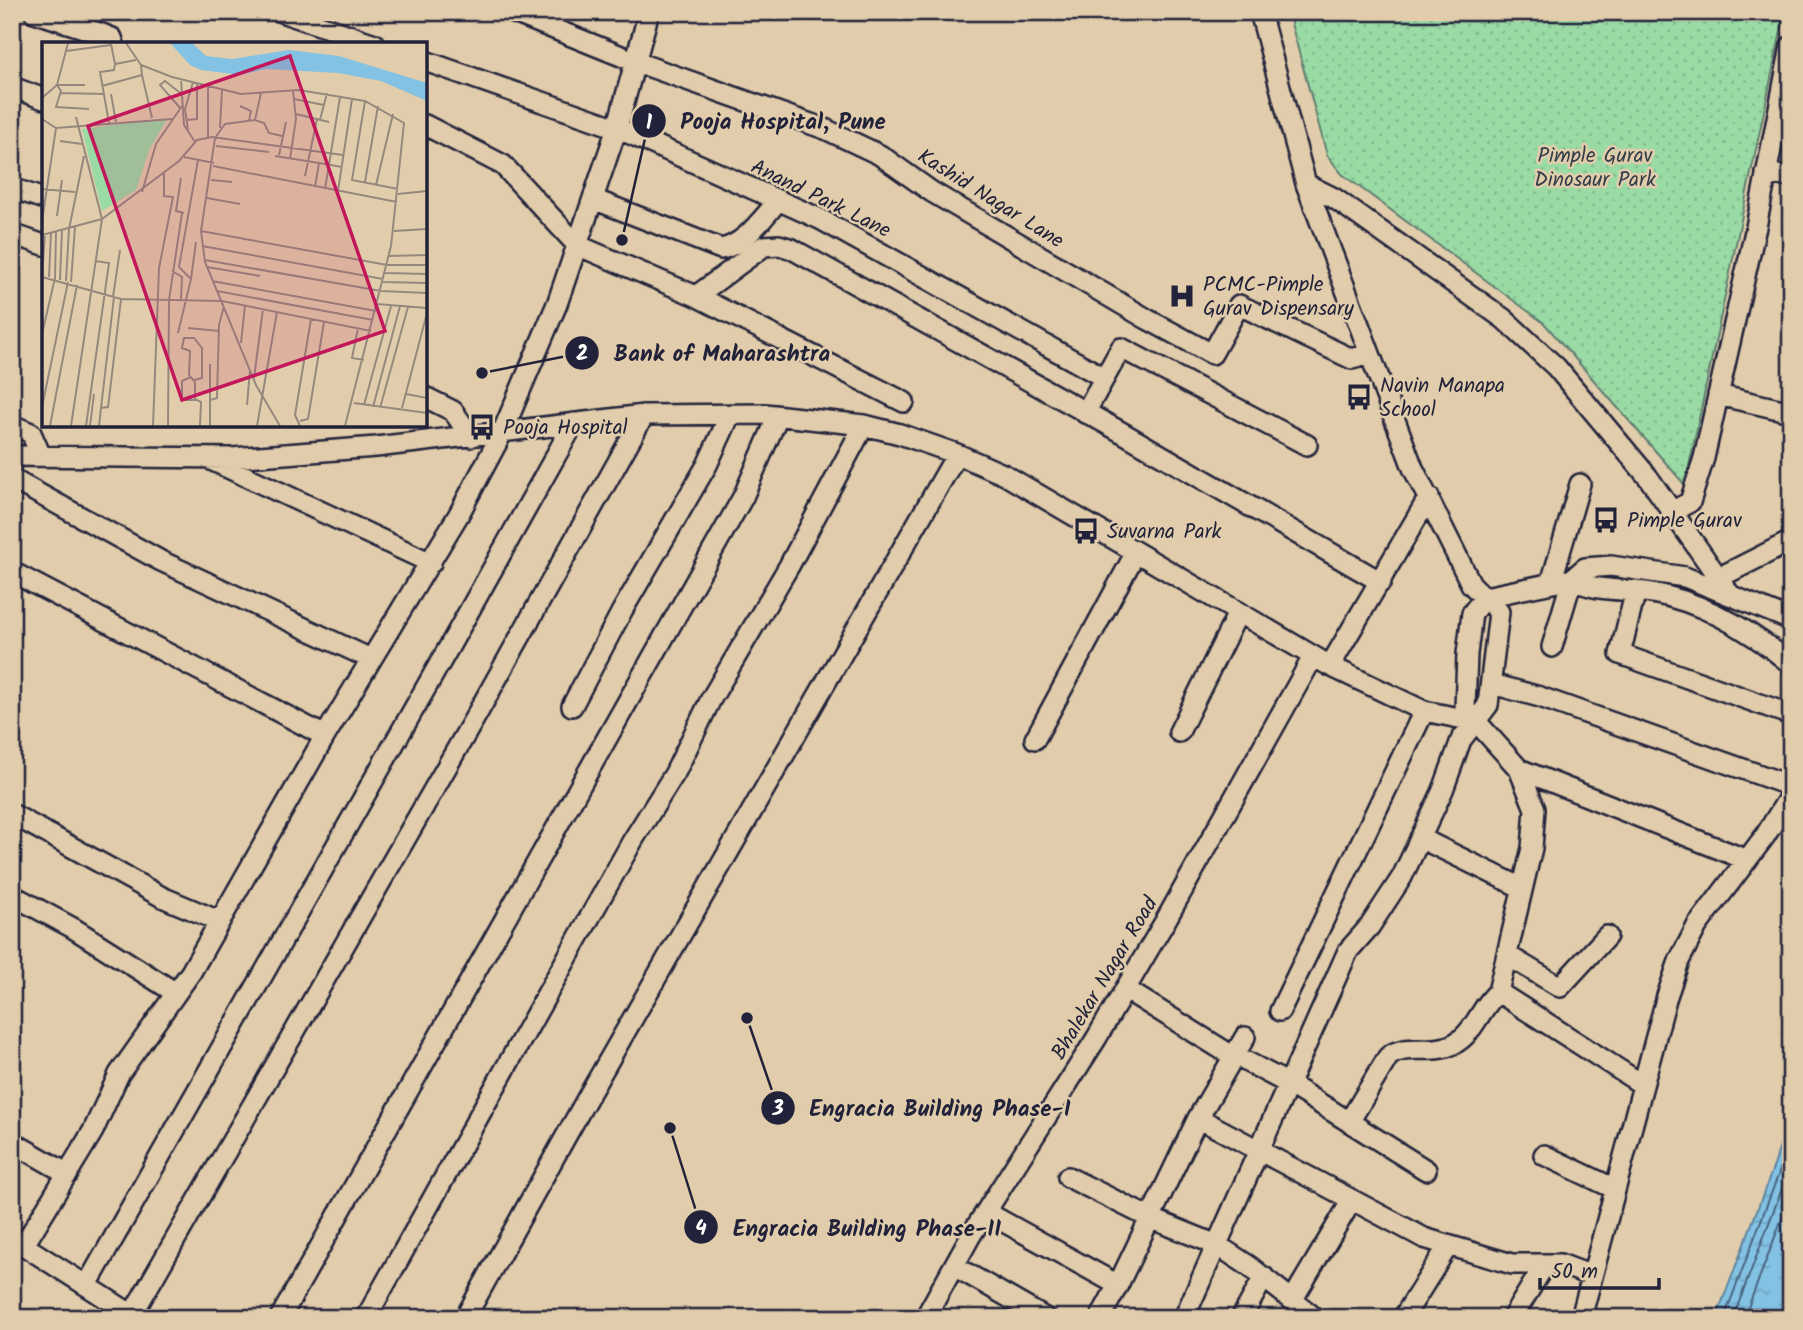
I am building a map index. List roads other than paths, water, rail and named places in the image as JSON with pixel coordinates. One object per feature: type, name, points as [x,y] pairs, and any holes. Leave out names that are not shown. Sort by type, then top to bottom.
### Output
[{"type":"street","points":[[34,12],[102,34],[112,38],[113,42]]},
{"type":"street","points":[[281,12],[369,42]]},
{"type":"street","name":"Kashid Nagar Lane","points":[[512,12],[636,62],[825,129],[880,155],[944,199],[1147,319],[1212,354],[1239,305],[1352,359],[1370,354]]},
{"type":"street","points":[[644,415],[134,1316],[18,1241],[68,1174],[93,1131],[119,1074],[191,972],[325,736],[431,563],[502,433],[557,304],[617,128],[649,12]]},
{"type":"street","points":[[1185,1318],[1287,1083],[1348,951],[1370,926],[1402,877],[1443,790],[1461,740],[1488,705],[1499,612],[1471,584],[1413,468],[1306,184],[1260,12]]},
{"type":"street","points":[[1673,511],[1690,502],[1704,458],[1766,173],[1783,131],[1791,46]]},
{"type":"street","name":"Anand Park Lane","points":[[427,62],[617,128],[820,219],[1103,377]]},
{"type":"street","points":[[12,87],[42,98]]},
{"type":"street","points":[[427,126],[503,165],[577,245],[696,296],[904,402]]},
{"type":"street","points":[[1766,173],[1791,177]]},
{"type":"street","points":[[1306,184],[1334,198],[1504,319],[1526,338],[1556,367],[1673,511],[1724,586]]},
{"type":"street","points":[[12,188],[42,198]]},
{"type":"street","points":[[593,199],[721,249],[740,240],[779,200]]},
{"type":"street","points":[[12,234],[42,244]]},
{"type":"street","points":[[696,296],[764,246],[779,245],[792,249],[1085,412],[1381,582]]},
{"type":"street","points":[[1085,412],[1121,348],[1307,445]]},
{"type":"street","points":[[1718,395],[1791,412]]},
{"type":"street","points":[[427,398],[453,411],[471,437]]},
{"type":"street","points":[[12,456],[205,458],[289,455],[471,437],[644,415],[778,415],[864,425],[957,454],[1005,475],[1322,662],[1424,711],[1474,721]]},
{"type":"street","points":[[572,706],[622,611],[707,465],[730,415]]},
{"type":"street","points":[[280,1318],[743,497],[778,415]]},
{"type":"street","points":[[87,1285],[574,423]]},
{"type":"street","points":[[12,425],[30,433],[41,456]]},
{"type":"street","points":[[366,1318],[633,841],[675,773],[711,699],[789,566],[864,425]]},
{"type":"street","points":[[465,1318],[597,1081],[957,454]]},
{"type":"street","points":[[205,458],[431,563]]},
{"type":"street","points":[[12,479],[161,561],[371,659]]},
{"type":"street","points":[[1551,583],[1580,484]]},
{"type":"street","name":"Bhalekar Nagar Road","points":[[925,1318],[986,1213],[1322,662],[1381,582],[1429,497]]},
{"type":"street","points":[[1724,586],[1791,541]]},
{"type":"street","points":[[1035,739],[1136,552]]},
{"type":"street","points":[[1349,1122],[1395,1051],[1446,1047],[1464,1039],[1488,1000],[1498,992],[1532,848],[1535,809],[1519,769],[1465,709],[1472,613],[1485,597],[1572,579],[1585,568],[1611,566],[1724,586],[1791,619]]},
{"type":"street","points":[[12,572],[325,736]]},
{"type":"street","points":[[1572,579],[1582,585],[1597,588],[1636,590],[1671,597],[1706,609],[1769,645],[1791,664]]},
{"type":"street","points":[[1552,647],[1572,579]]},
{"type":"street","points":[[1636,590],[1620,654],[1791,715]]},
{"type":"street","points":[[1179,732],[1238,613]]},
{"type":"street","points":[[1492,684],[1541,697],[1791,786]]},
{"type":"street","points":[[1280,1011],[1424,711]]},
{"type":"street","points":[[1519,769],[1747,860]]},
{"type":"street","points":[[1581,1318],[1666,999],[1679,961],[1697,926],[1747,860],[1791,794]]},
{"type":"street","points":[[12,814],[162,897],[219,921]]},
{"type":"street","points":[[1420,838],[1522,888]]},
{"type":"street","points":[[12,895],[72,928],[176,993]]},
{"type":"street","points":[[1507,955],[1560,987],[1607,936]]},
{"type":"street","points":[[1125,989],[1240,1060],[1287,1083],[1426,1170]]},
{"type":"street","points":[[1498,992],[1643,1085]]},
{"type":"street","points":[[1100,1318],[1198,1118],[1240,1060],[1245,1037]]},
{"type":"street","points":[[1198,1118],[1424,1238],[1512,1264],[1560,1264],[1592,1276]]},
{"type":"street","points":[[12,1142],[68,1174]]},
{"type":"street","points":[[1544,1155],[1615,1189]]},
{"type":"street","points":[[1068,1177],[1150,1218],[1217,1245],[1264,1277],[1315,1318]]},
{"type":"street","points":[[1293,1299],[1352,1200]]},
{"type":"street","points":[[986,1213],[1118,1285]]},
{"type":"street","points":[[1403,1318],[1448,1246]]},
{"type":"street","points":[[954,1266],[1045,1318]]},
{"type":"street","points":[[1512,1318],[1544,1266]]},
{"type":"street","points":[[1243,1315],[1264,1277]]},
{"type":"water","points":[[1791,1107],[1791,1318],[1716,1318],[1775,1163]]},
{"type":"place","name":"Pooja Hospital, Pune","points":[[622,240]]},
{"type":"place","name":"PCMC-Pimple Gurav Dispensary","points":[[1182,296]]},
{"type":"place","name":"Bank of Maharashtra","points":[[482,373]]},
{"type":"place","name":"Navin Manapa School","points":[[1359,397]]},
{"type":"place","name":"Pooja Hospital","points":[[482,427]]},
{"type":"place","name":"Pimple Gurav","points":[[1606,520]]},
{"type":"place","name":"Suvarna Park","points":[[1086,531]]},
{"type":"place","name":"Engracia Building Phase-I","points":[[747,1018]]},
{"type":"place","name":"Engracia Building Phase-II","points":[[670,1128]]},
{"type":"park label","name":"Pimple Gurav Dinosaur Park","points":[[1595,167]]}]
